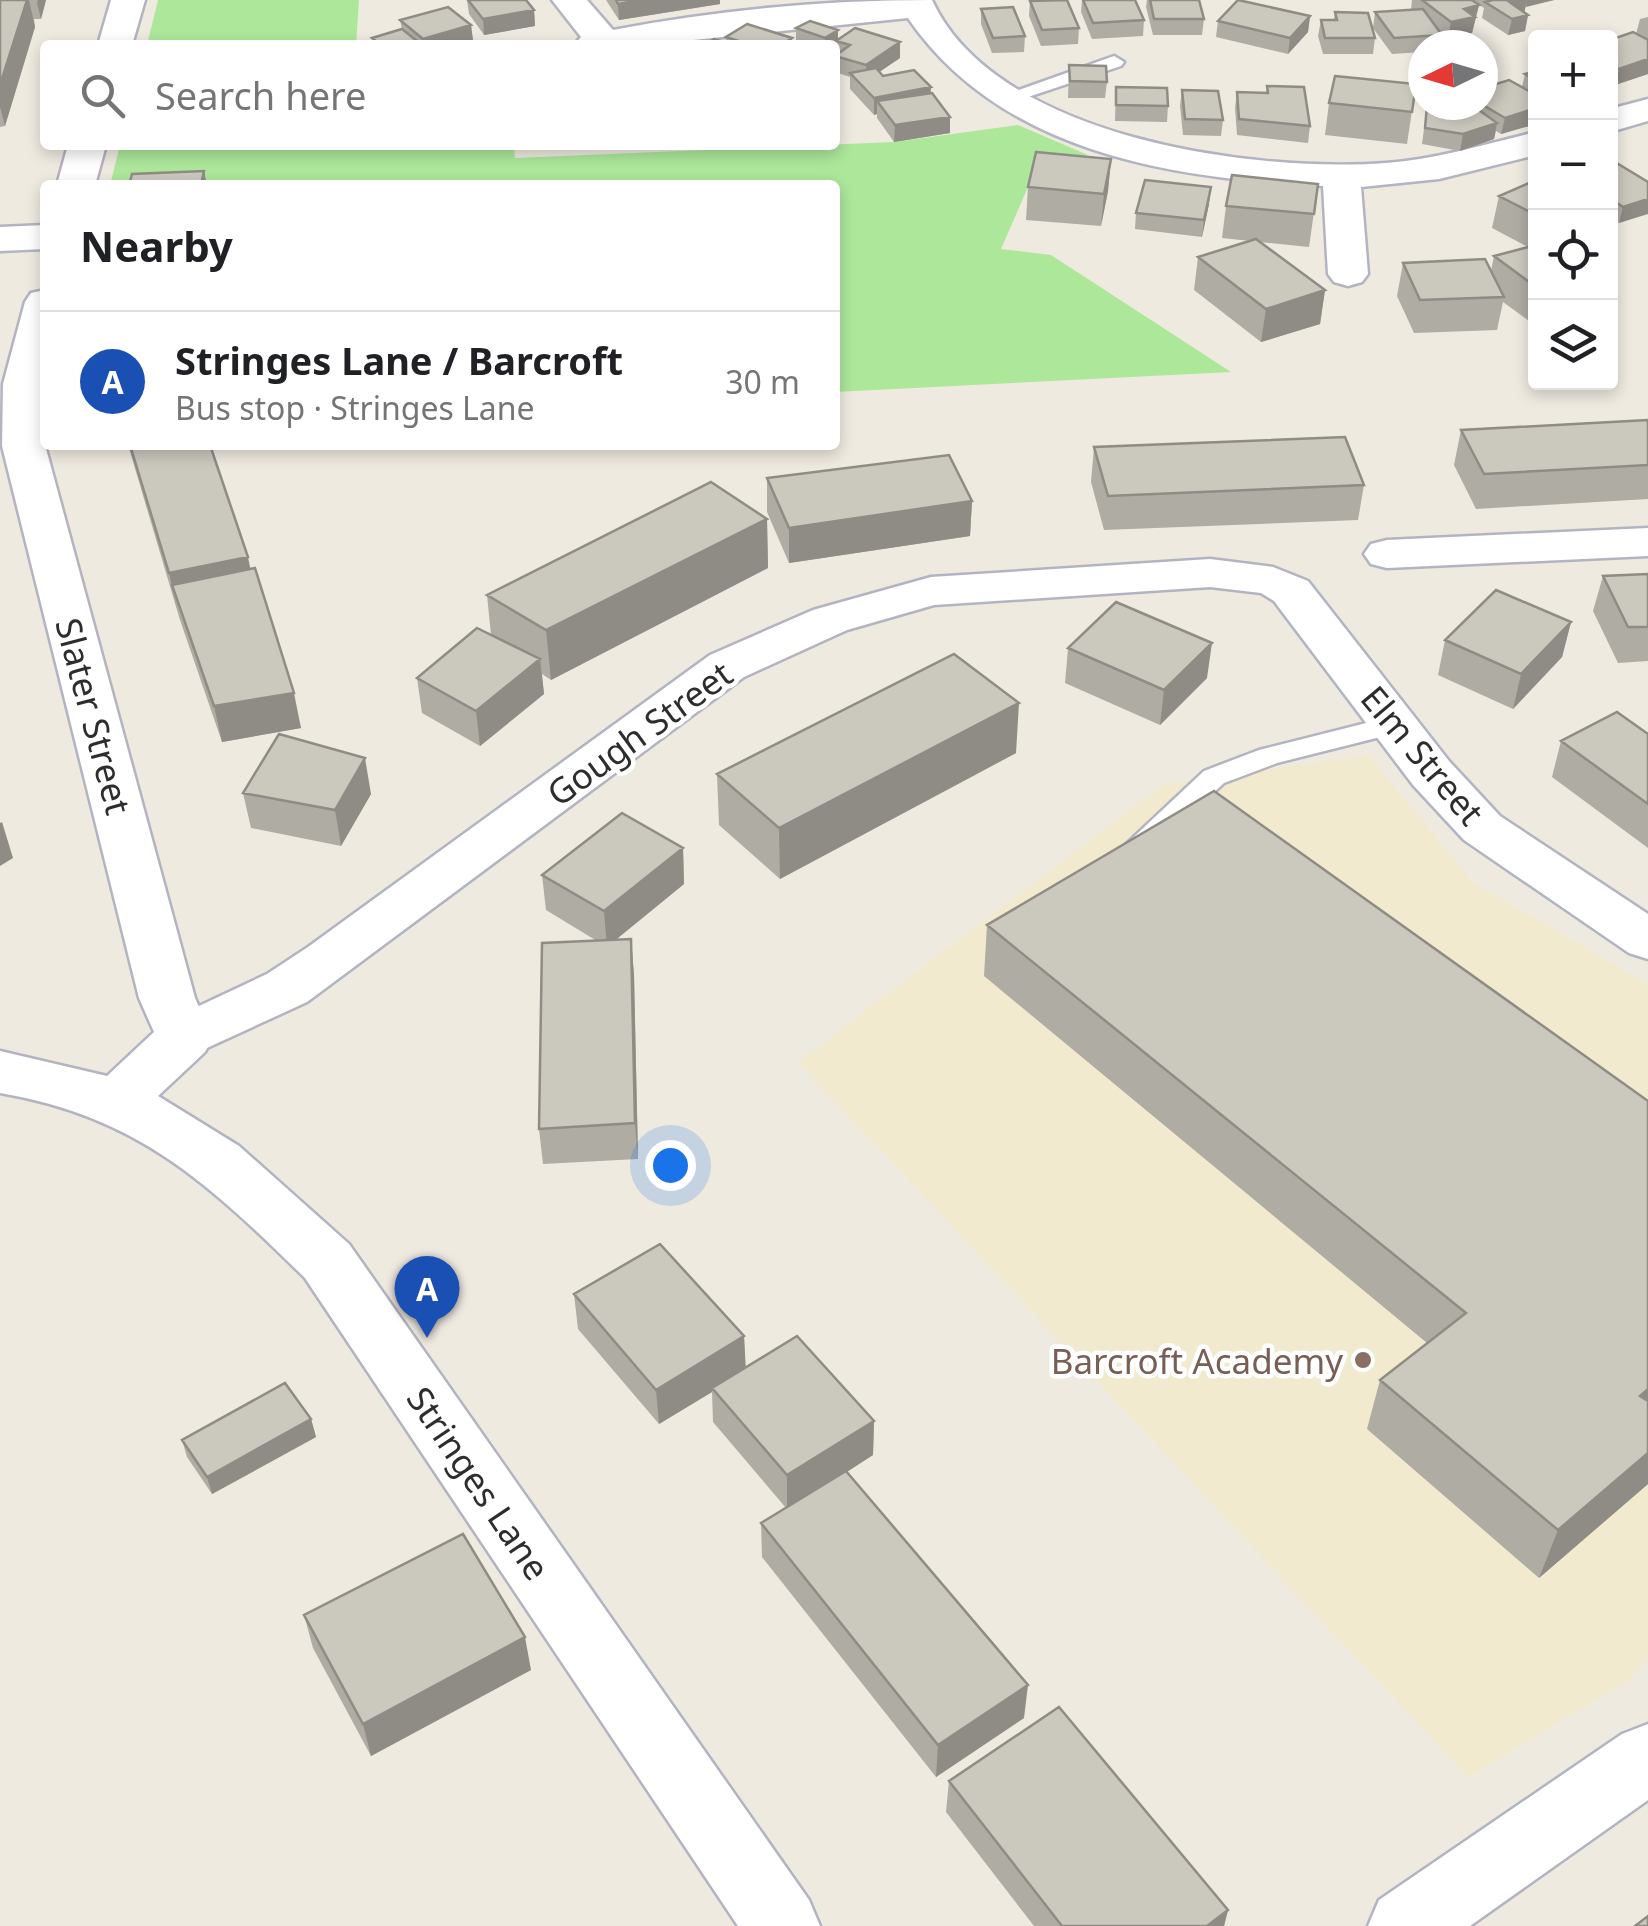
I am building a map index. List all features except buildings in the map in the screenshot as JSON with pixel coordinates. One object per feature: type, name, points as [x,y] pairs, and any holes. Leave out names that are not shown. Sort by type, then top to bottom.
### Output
[{"type":"street","points":[[117,40],[128,0]]},
{"type":"street","points":[[569,0],[595,40]]},
{"type":"street","points":[[614,40],[674,29],[916,3],[953,56],[1006,98],[1088,135],[1181,160],[1341,176],[1417,171],[1528,145]]},
{"type":"street","points":[[1613,120],[1648,110]]},
{"type":"street","points":[[78,180],[86,150]]},
{"type":"street","points":[[1341,176],[1348,274]]},
{"type":"street","points":[[0,239],[40,237]]},
{"type":"street","name":"Slater Street","points":[[40,322],[24,384],[24,446],[167,998],[185,1037]]},
{"type":"street","points":[[1413,506],[1410,553],[1648,542]]},
{"type":"street","name":"Gough Street","points":[[185,1037],[287,988],[327,962],[727,666],[830,620],[931,591],[1210,573]]},
{"type":"street","name":"Elm Street","points":[[1210,573],[1273,581],[1291,592],[1394,725],[1482,828],[1648,940]]},
{"type":"street","points":[[117,1100],[185,1037]]},
{"type":"street","name":"Stringes Lane","points":[[0,1072],[51,1078],[117,1100],[170,1127],[238,1174],[327,1261],[782,1926]]},
{"type":"street","points":[[1406,1926],[1648,1758]]},
{"type":"lane","points":[[1006,98],[1114,62]]},
{"type":"lane","points":[[1128,854],[1214,776],[1269,756],[1394,725]]},
{"type":"shaded area","name":"Barcroft Academy","points":[[1368,755],[1474,883],[1648,984],[1648,1658],[1626,1682],[1468,1777],[798,1062],[1164,784]]},
{"type":"green space","points":[[158,0],[359,0],[356,40],[148,40]]},
{"type":"green space","points":[[1018,125],[1088,155],[1059,159],[1035,171],[1001,249],[1051,255],[1231,372],[840,392],[840,180],[111,180],[119,150],[514,150],[515,158],[704,150],[840,150],[840,144],[894,142]]},
{"type":"place","name":"Stringes Lane / Barcroft","points":[[427,1338]]},
{"type":"place","name":"Barcroft Academy","points":[[1363,1360]]}]
